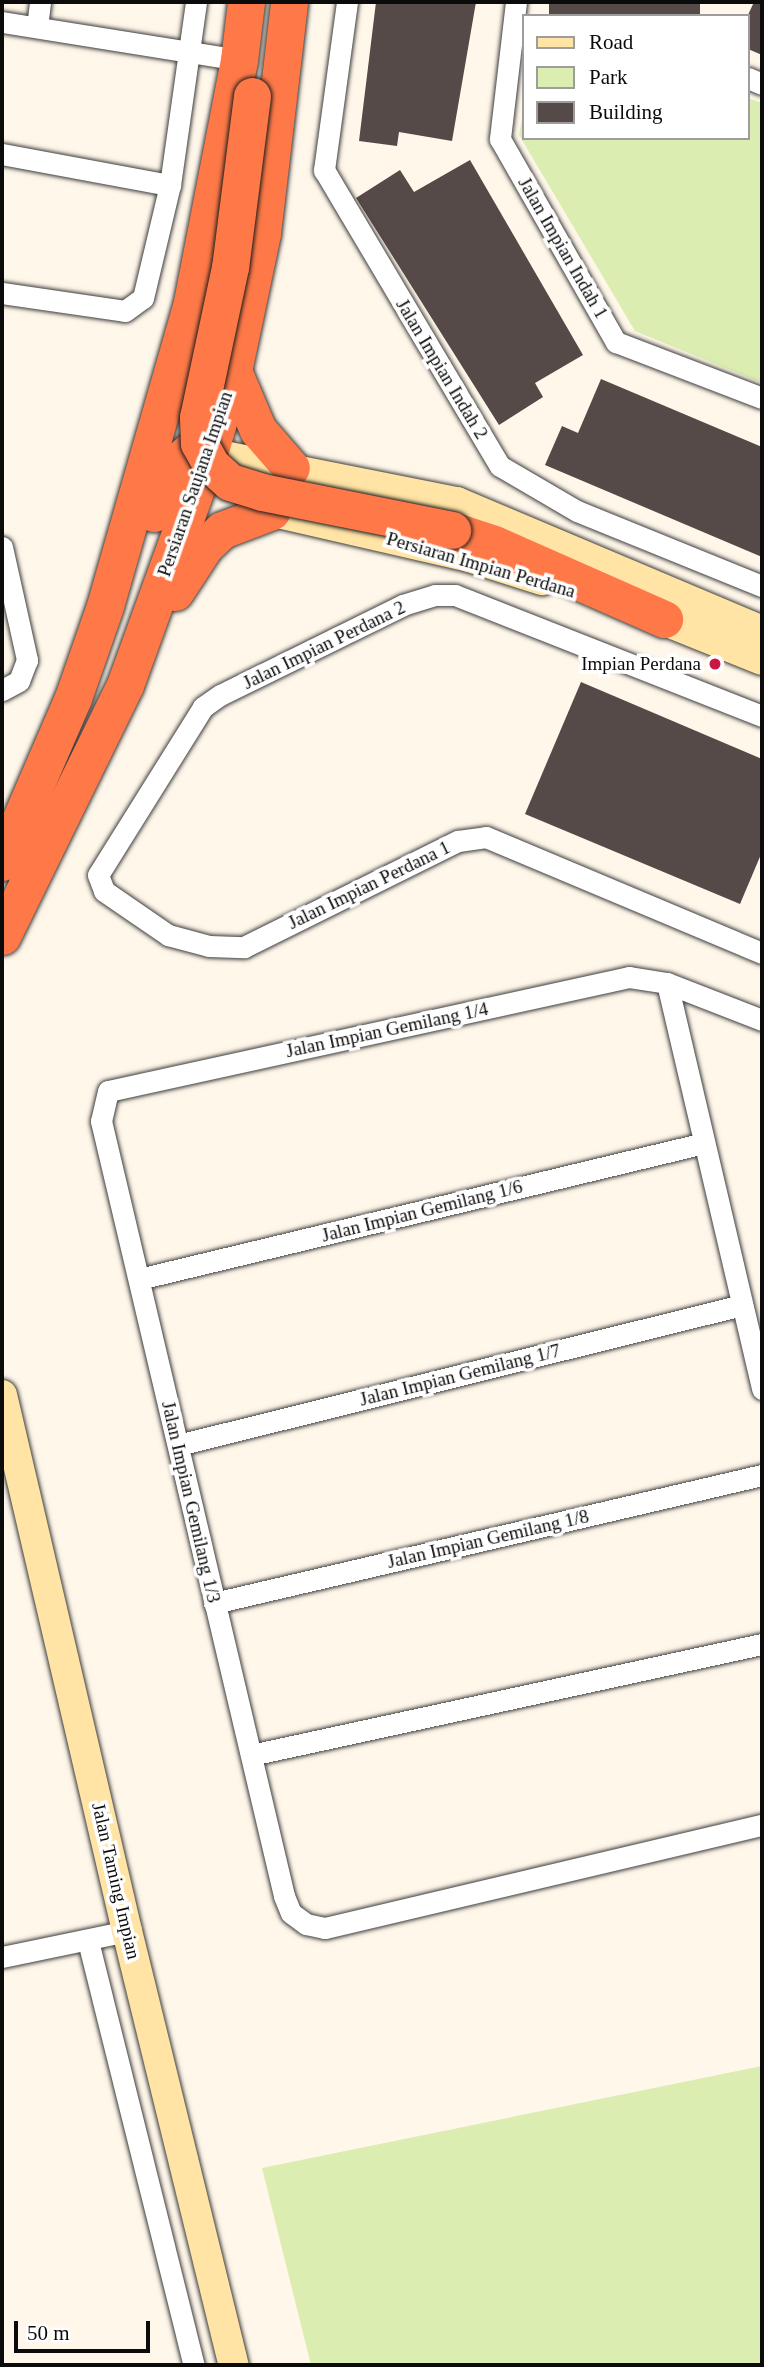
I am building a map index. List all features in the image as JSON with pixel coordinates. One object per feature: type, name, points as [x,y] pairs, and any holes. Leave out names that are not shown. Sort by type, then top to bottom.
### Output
[{"type":"highway","points":[[2,862],[74,698],[105,606],[192,302],[239,60],[246,2]]},
{"type":"highway","points":[[252,2],[252,96],[230,267],[198,417],[199,443],[211,466],[230,482],[262,492],[452,530],[494,544],[664,619]]},
{"type":"highway","name":"Persiaran Saujana Impian","points":[[2,936],[125,685],[198,459],[233,371],[262,233],[289,2]]},
{"type":"highway","points":[[74,698],[104,657],[115,633],[169,468],[198,459],[178,434],[198,327],[192,302]]},
{"type":"highway","points":[[233,371],[258,430],[291,468]]},
{"type":"highway","points":[[125,685],[188,569],[205,546],[222,530],[272,511]]},
{"type":"street","points":[[37,27],[40,2]]},
{"type":"street","points":[[2,293],[125,311],[139,304],[147,292],[170,185],[196,2]]},
{"type":"street","name":"Jalan Impian Indah 2","points":[[347,2],[324,170],[500,466],[577,511],[762,586]]},
{"type":"street","name":"Jalan Impian Indah 1","points":[[516,2],[516,74],[500,139],[616,342],[762,398]]},
{"type":"street","points":[[2,22],[239,60]]},
{"type":"street","points":[[2,154],[170,185]]},
{"type":"street","name":"Persiaran Impian Perdana","points":[[198,459],[291,468],[457,502],[762,631]]},
{"type":"street","name":"Persiaran Impian Perdana","points":[[198,459],[230,490],[272,511],[469,557],[664,619],[762,660]]},
{"type":"street","points":[[2,547],[27,660],[24,675],[7,689]]},
{"type":"street","name":"Jalan Impian Perdana 2","points":[[168,935],[104,891],[98,875],[203,707],[220,695],[403,605],[435,595],[455,595],[762,716]]},
{"type":"street","name":"Jalan Impian Perdana 1","points":[[168,935],[209,946],[244,947],[458,841],[486,837],[760,945]]},
{"type":"street","name":"Jalan Impian Gemilang 1/4","points":[[108,1091],[629,977],[667,983],[762,1020]]},
{"type":"street","points":[[667,983],[743,1305],[758,1348],[762,1389]]},
{"type":"street","name":"Jalan Impian Gemilang 1/3","points":[[108,1091],[100,1121],[290,1913],[306,1924],[324,1928],[762,1825]]},
{"type":"street","name":"Jalan Impian Gemilang 1/6","points":[[139,1279],[705,1143]]},
{"type":"street","name":"Jalan Impian Gemilang 1/7","points":[[178,1445],[743,1305]]},
{"type":"street","name":"Jalan Taming Impian","points":[[2,1395],[127,1931],[234,2365]]},
{"type":"street","name":"Jalan Impian Gemilang 1/8","points":[[214,1603],[762,1475]]},
{"type":"street","points":[[251,1755],[762,1644]]},
{"type":"street","points":[[2,1957],[127,1931]]},
{"type":"street","points":[[88,1941],[194,2365]]},
{"type":"green space","points":[[750,99],[762,103],[762,383],[635,331],[519,135],[522,119],[522,140],[750,140]]},
{"type":"green space","points":[[762,2066],[762,2365],[311,2365],[262,2168]]},
{"type":"building","points":[[376,2],[476,2],[452,141],[399,132],[397,146],[359,141]]},
{"type":"building","points":[[549,2],[700,2],[700,14],[549,14]]},
{"type":"building","points":[[754,2],[762,2],[762,55],[750,50],[748,14]]},
{"type":"building","points":[[470,160],[583,355],[535,383],[543,397],[499,425],[356,198],[400,170],[414,192]]},
{"type":"building","points":[[601,379],[762,447],[762,557],[545,465],[562,426],[578,433]]},
{"type":"building","points":[[581,682],[762,759],[762,852],[740,904],[525,814]]},
{"type":"place","name":"Impian Perdana","points":[[715,664]]}]
